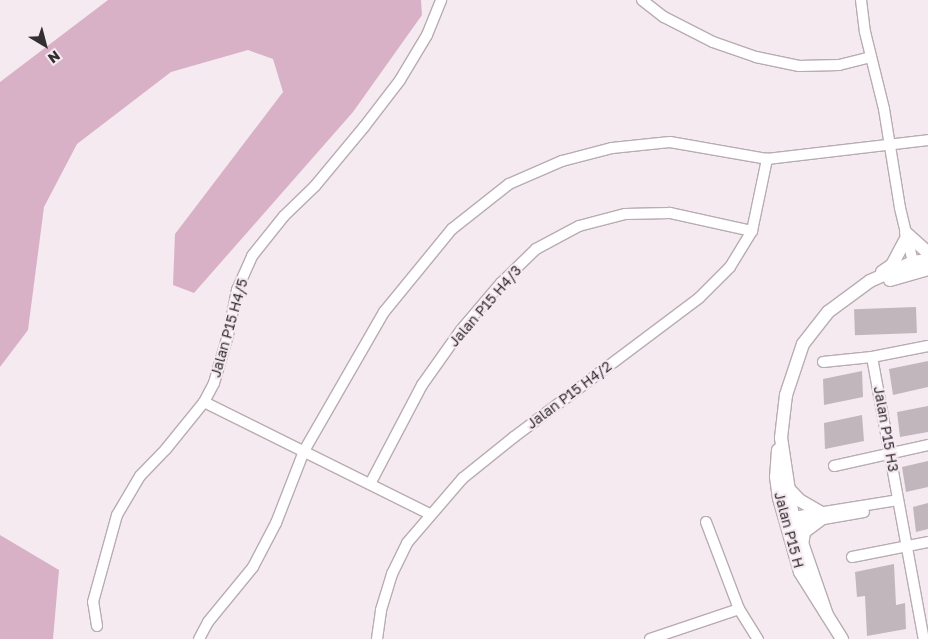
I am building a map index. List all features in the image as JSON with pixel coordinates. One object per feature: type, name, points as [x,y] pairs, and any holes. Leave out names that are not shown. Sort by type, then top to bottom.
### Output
[{"type":"street","name":"Jalan P15 H4/5","points":[[97,626],[93,602],[117,515],[140,476],[166,449],[204,402],[214,383],[228,335],[238,290],[252,256],[284,216],[315,186],[400,80],[427,35],[441,0]]},
{"type":"street","points":[[642,0],[664,16],[713,42],[756,57],[799,66],[839,65],[870,57]]},
{"type":"street","points":[[861,0],[870,57],[884,109],[906,235],[913,262]]},
{"type":"street","points":[[199,639],[208,622],[253,567],[276,523],[304,452],[384,312],[452,229],[510,184],[562,161],[621,147],[670,142],[767,159],[928,140]]},
{"type":"street","name":"Jalan P15 H4/2","points":[[377,639],[381,610],[392,574],[407,542],[463,478],[514,437],[699,298],[730,267],[752,231],[767,159]]},
{"type":"street","name":"Jalan P15 H4/3","points":[[370,484],[422,385],[461,330],[501,283],[536,249],[578,226],[625,214],[670,212],[752,231]]},
{"type":"street","points":[[906,235],[928,253]]},
{"type":"street","points":[[870,281],[892,265],[906,235]]},
{"type":"street","name":"Jalan P15 H","points":[[842,639],[800,572],[789,521],[776,477],[776,458],[786,396],[803,344],[828,312],[870,281],[913,262],[928,260]]},
{"type":"street","points":[[913,262],[928,267]]},
{"type":"street","points":[[889,280],[913,262]]},
{"type":"street","name":"Jalan P15 H","points":[[828,312],[873,286],[928,267]]},
{"type":"street","points":[[824,362],[872,358],[928,346]]},
{"type":"street","name":"Jalan P15 H3","points":[[872,358],[924,639]]},
{"type":"street","points":[[204,402],[430,514]]},
{"type":"street","name":"Jalan P15 H","points":[[780,438],[788,488],[789,521],[802,545],[827,615]]},
{"type":"street","points":[[834,466],[928,445]]},
{"type":"street","points":[[788,488],[798,500],[820,515]]},
{"type":"street","points":[[789,521],[898,503]]},
{"type":"street","points":[[802,545],[804,532],[820,515]]},
{"type":"street","points":[[706,522],[739,609],[758,639]]},
{"type":"street","points":[[852,557],[928,542]]},
{"type":"street","points":[[650,639],[739,609]]},
{"type":"shaded area","points":[[108,0],[421,0],[422,15],[353,112],[194,293],[173,285],[175,234],[283,92],[273,59],[248,50],[171,72],[77,144],[44,207],[28,330],[0,367],[0,82]]},
{"type":"shaded area","points":[[0,535],[59,570],[53,639],[0,639]]},
{"type":"building","points":[[916,307],[917,333],[855,335],[854,309]]},
{"type":"building","points":[[928,361],[928,387],[893,395],[889,369]]},
{"type":"building","points":[[862,371],[863,397],[824,405],[823,379]]},
{"type":"building","points":[[928,406],[928,432],[900,437],[897,412]]},
{"type":"building","points":[[862,415],[864,441],[825,449],[824,423]]},
{"type":"building","points":[[928,461],[928,487],[906,492],[902,467]]},
{"type":"building","points":[[928,503],[928,529],[916,532],[913,507]]},
{"type":"building","points":[[894,564],[896,605],[905,603],[906,629],[867,636],[865,596],[857,597],[855,572]]}]
